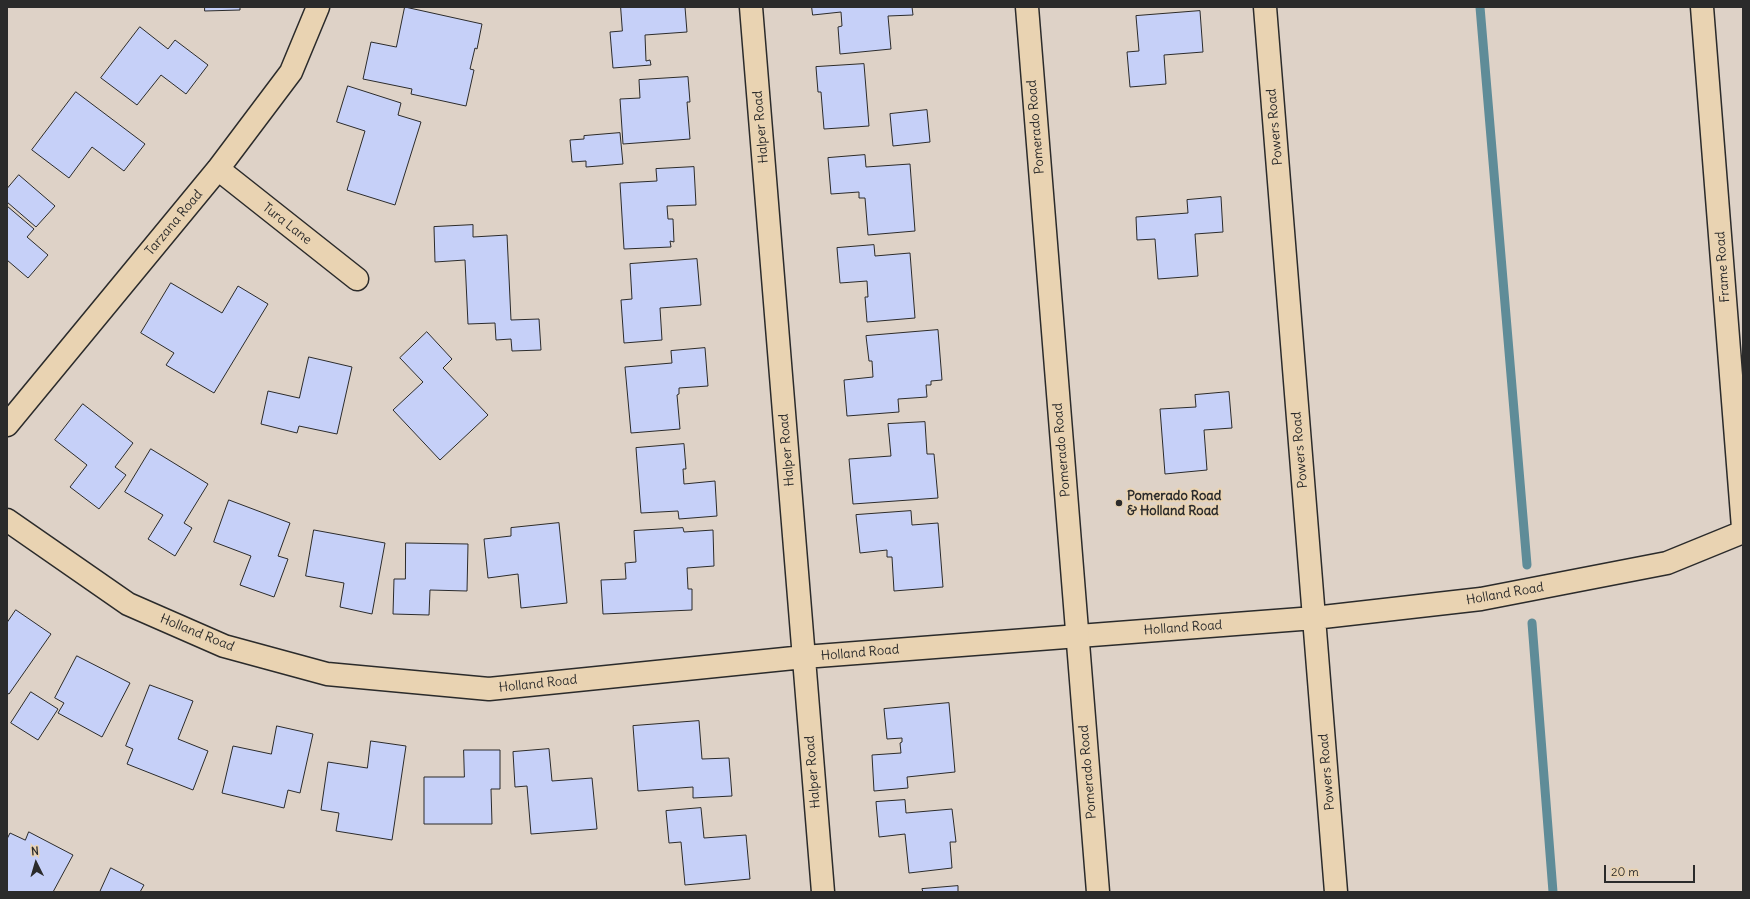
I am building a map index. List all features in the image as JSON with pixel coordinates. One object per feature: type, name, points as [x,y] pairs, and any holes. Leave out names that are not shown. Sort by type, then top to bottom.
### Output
[{"type":"street","name":"Tarzana Road","points":[[7,425],[218,169],[291,72],[318,7]]},
{"type":"street","name":"Halper Road","points":[[751,7],[823,892]]},
{"type":"street","name":"Pomerado Road","points":[[1027,7],[1098,892]]},
{"type":"street","name":"Powers Road","points":[[1265,7],[1336,892]]},
{"type":"street","name":"Frame Road","points":[[1702,7],[1743,528]]},
{"type":"street","name":"Tura Lane","points":[[218,169],[357,279]]},
{"type":"street","name":"Holland Road","points":[[7,520],[128,604],[224,646],[327,674],[489,689],[804,657],[1314,618],[1482,599],[1667,562],[1743,532]]},
{"type":"building","points":[[205,7],[240,7],[240,10],[205,11]]},
{"type":"building","points":[[405,7],[482,24],[477,49],[475,48],[470,69],[474,70],[466,106],[411,94],[412,89],[363,79],[371,42],[396,47]]},
{"type":"building","points":[[621,7],[685,7],[687,32],[645,35],[646,61],[650,60],[651,65],[613,68],[610,32],[622,31]]},
{"type":"building","points":[[812,7],[912,7],[913,15],[888,16],[891,49],[840,54],[838,27],[842,26],[841,12],[813,15]]},
{"type":"building","points":[[1200,11],[1203,52],[1164,55],[1166,84],[1130,87],[1127,52],[1139,51],[1136,16]]},
{"type":"building","points":[[140,27],[168,49],[175,40],[208,65],[186,94],[161,75],[137,105],[101,78]]},
{"type":"building","points":[[864,64],[869,126],[824,129],[821,92],[818,92],[816,67]]},
{"type":"building","points":[[688,77],[690,102],[687,102],[690,139],[623,144],[620,99],[640,98],[639,80]]},
{"type":"building","points":[[348,86],[401,103],[398,115],[421,122],[395,205],[347,190],[365,131],[337,122]]},
{"type":"building","points":[[76,92],[145,144],[124,171],[92,147],[69,178],[32,150]]},
{"type":"building","points":[[927,110],[930,142],[893,146],[890,114]]},
{"type":"building","points":[[620,133],[623,164],[586,167],[586,161],[572,162],[570,140],[584,139],[584,136]]},
{"type":"building","points":[[865,155],[866,167],[910,164],[915,231],[868,235],[865,198],[859,198],[859,192],[831,194],[828,158]]},
{"type":"building","points":[[694,167],[696,205],[667,206],[668,219],[673,219],[674,242],[670,241],[671,247],[624,249],[620,183],[657,181],[656,169]]},
{"type":"building","points":[[19,175],[55,206],[36,227],[7,202],[7,189]]},
{"type":"building","points":[[1221,197],[1223,232],[1195,234],[1198,276],[1158,279],[1155,239],[1137,240],[1136,217],[1188,213],[1187,200]]},
{"type":"building","points":[[7,206],[34,229],[27,237],[48,255],[28,278],[7,260]]},
{"type":"building","points":[[473,225],[473,237],[507,235],[511,320],[539,319],[541,350],[512,351],[511,339],[496,340],[495,323],[468,324],[465,260],[435,262],[434,227]]},
{"type":"building","points":[[874,245],[875,256],[910,253],[915,318],[867,322],[865,297],[868,297],[867,281],[840,283],[837,248]]},
{"type":"building","points":[[697,259],[701,305],[660,308],[662,340],[624,343],[621,300],[632,299],[630,264]]},
{"type":"building","points":[[171,283],[222,313],[238,286],[268,304],[214,393],[166,365],[174,353],[141,333]]},
{"type":"building","points":[[938,330],[942,380],[931,381],[931,385],[926,385],[927,397],[898,399],[899,412],[847,416],[844,380],[873,377],[872,361],[869,361],[866,336]]},
{"type":"building","points":[[427,332],[452,359],[443,368],[488,415],[440,460],[393,410],[423,382],[400,358]]},
{"type":"building","points":[[705,348],[708,386],[679,388],[679,394],[677,395],[680,429],[631,433],[625,367],[672,363],[671,351]]},
{"type":"building","points":[[309,357],[352,367],[337,434],[299,426],[297,433],[261,424],[268,391],[299,398]]},
{"type":"building","points":[[1229,392],[1232,428],[1204,430],[1207,470],[1165,474],[1160,409],[1196,407],[1195,395]]},
{"type":"building","points":[[83,404],[133,443],[115,467],[126,475],[99,509],[70,487],[87,465],[55,440]]},
{"type":"building","points":[[925,422],[927,454],[934,454],[938,498],[853,504],[849,459],[891,456],[888,424]]},
{"type":"building","points":[[684,444],[686,469],[683,469],[684,484],[715,481],[717,516],[679,519],[678,511],[641,513],[636,448]]},
{"type":"building","points":[[151,449],[208,484],[184,523],[192,528],[175,556],[148,539],[163,515],[125,492]]},
{"type":"building","points":[[229,500],[290,523],[278,556],[288,559],[274,597],[240,585],[251,556],[214,542]]},
{"type":"building","points":[[911,511],[912,525],[938,523],[943,587],[894,591],[892,557],[887,557],[887,550],[860,553],[856,515]]},
{"type":"building","points":[[559,523],[567,603],[521,608],[518,574],[488,578],[484,539],[511,536],[511,528]]},
{"type":"building","points":[[683,528],[684,532],[713,530],[714,566],[687,568],[688,589],[692,589],[692,610],[603,614],[601,580],[626,579],[625,563],[636,562],[634,531]]},
{"type":"building","points":[[314,530],[385,543],[372,614],[340,607],[344,583],[306,576]]},
{"type":"building","points":[[406,543],[468,544],[467,591],[430,590],[429,615],[393,614],[394,579],[405,579]]},
{"type":"building","points":[[16,610],[51,634],[9,694],[7,693],[7,623]]},
{"type":"building","points":[[77,656],[130,683],[102,737],[58,713],[64,703],[55,698]]},
{"type":"building","points":[[150,685],[193,701],[178,739],[208,751],[193,790],[127,764],[133,749],[126,746]]},
{"type":"building","points":[[31,692],[58,709],[38,740],[11,723]]},
{"type":"building","points":[[949,703],[955,772],[907,777],[908,788],[874,791],[872,755],[901,753],[900,743],[902,742],[902,738],[887,739],[884,709]]},
{"type":"building","points":[[699,721],[702,759],[729,758],[732,796],[693,798],[693,787],[638,791],[633,726]]},
{"type":"building","points":[[277,726],[313,734],[300,793],[288,790],[284,808],[222,793],[233,746],[271,754]]},
{"type":"building","points":[[371,741],[406,746],[392,840],[336,831],[339,813],[321,810],[328,762],[367,768]]},
{"type":"building","points":[[549,749],[552,781],[592,778],[597,829],[531,834],[527,786],[515,787],[513,752]]},
{"type":"building","points":[[464,750],[500,750],[500,789],[491,789],[492,824],[424,824],[424,777],[464,777]]},
{"type":"building","points":[[905,800],[906,813],[952,809],[956,842],[950,842],[952,868],[909,873],[905,834],[879,837],[876,802]]},
{"type":"building","points":[[701,808],[704,838],[746,835],[750,879],[685,885],[681,842],[669,843],[666,811]]},
{"type":"building","points":[[29,832],[73,855],[53,892],[7,892],[7,839],[10,833],[25,840]]},
{"type":"building","points":[[111,868],[144,885],[140,892],[100,892]]},
{"type":"building","points":[[958,886],[958,892],[923,892],[922,889]]},
{"type":"waterway","points":[[1480,7],[1527,565]]},
{"type":"waterway","points":[[1532,623],[1553,892]]},
{"type":"place","name":"Pomerado Road & Holland Road","points":[[1119,503]]}]
